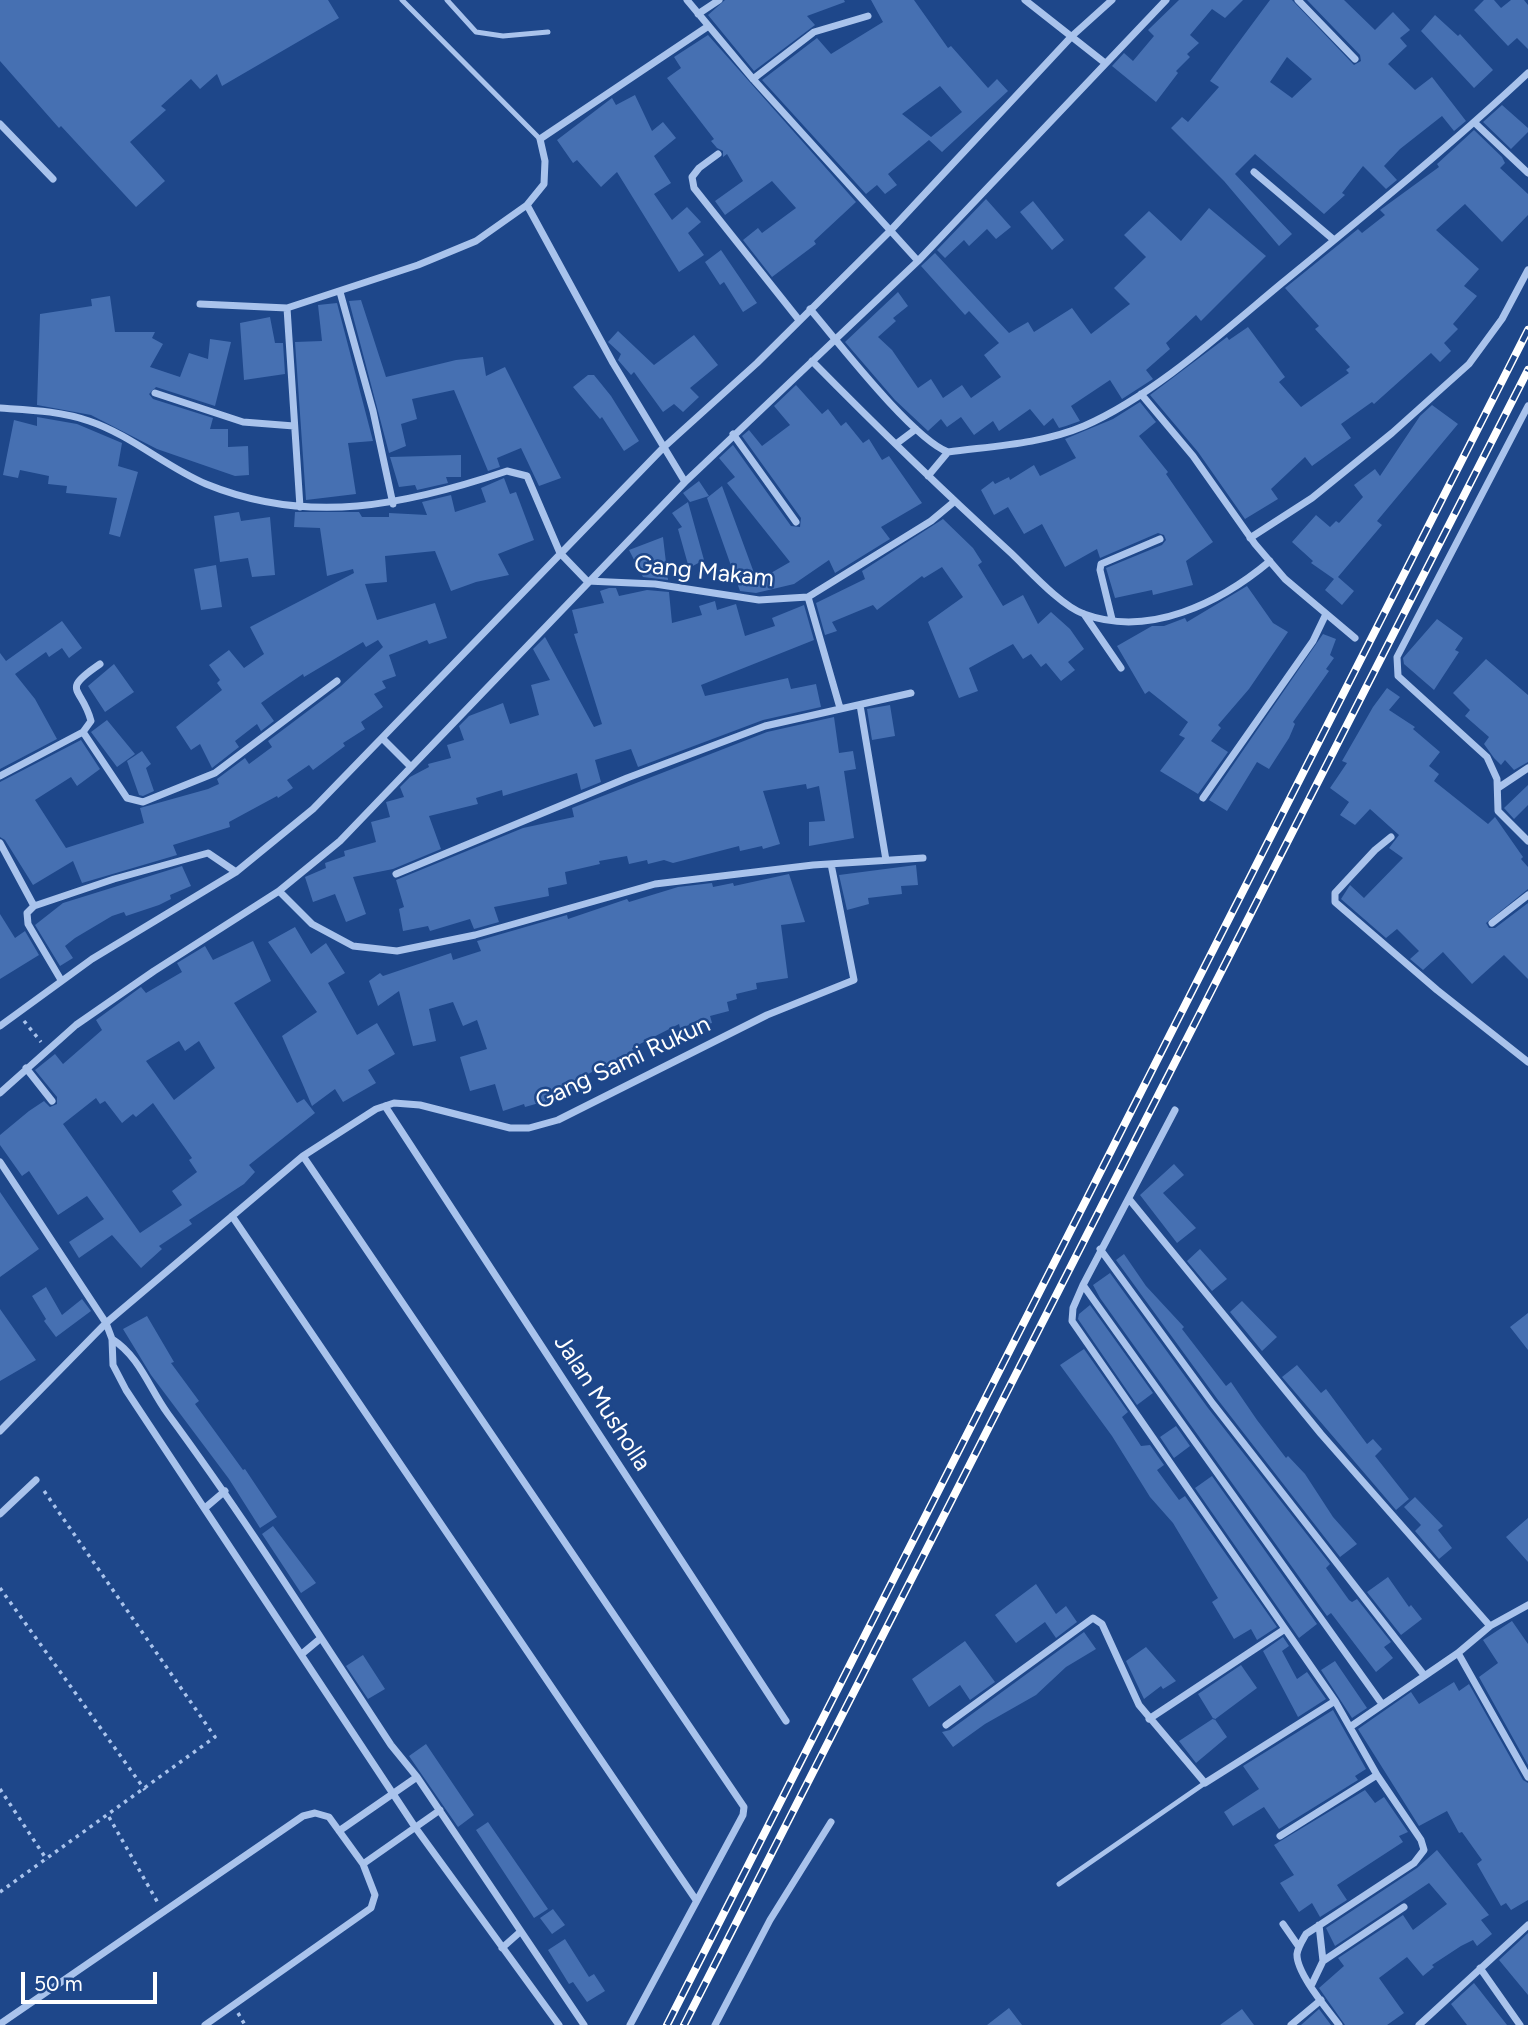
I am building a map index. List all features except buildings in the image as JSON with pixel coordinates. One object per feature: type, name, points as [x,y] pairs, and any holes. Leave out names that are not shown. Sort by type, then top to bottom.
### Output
[{"type":"street","points":[[687,0],[753,79],[916,258]]},
{"type":"street","points":[[698,14],[719,0]]},
{"type":"street","points":[[1025,0],[1105,63]]},
{"type":"street","points":[[0,1026],[61,980],[150,921],[236,872],[313,809],[665,451],[799,320],[812,312],[1112,0]]},
{"type":"street","points":[[0,1093],[76,1025],[153,971],[279,891],[340,841],[587,581],[733,434],[836,339],[1166,0]]},
{"type":"street","points":[[1298,0],[1355,59]]},
{"type":"street","points":[[753,79],[814,32],[867,16]]},
{"type":"street","points":[[200,304],[287,308],[340,292],[476,241],[527,205],[544,184],[545,161],[540,139],[707,27]]},
{"type":"street","points":[[812,312],[914,430],[948,452],[1044,438],[1081,427],[1114,412],[1141,394],[1334,240],[1475,123],[1528,73]]},
{"type":"street","points":[[1475,123],[1528,173]]},
{"type":"street","points":[[0,124],[53,179]]},
{"type":"street","points":[[718,154],[699,168],[692,177],[694,188],[799,320]]},
{"type":"street","points":[[1254,172],[1334,240]]},
{"type":"street","points":[[527,205],[685,482]]},
{"type":"street","points":[[1253,541],[1312,498],[1392,433],[1469,364],[1502,319],[1528,270]]},
{"type":"street","points":[[340,292],[373,411],[393,504]]},
{"type":"street","points":[[287,308],[300,507]]},
{"type":"street","points":[[812,361],[898,442],[955,501],[1043,583],[1083,614],[1121,668]]},
{"type":"street","points":[[155,393],[243,422],[294,426]]},
{"type":"street","points":[[1141,394],[1193,456],[1263,554],[1266,564],[1325,616],[1355,638]]},
{"type":"street","points":[[1528,406],[1397,657],[1398,676],[1488,757],[1498,788],[1495,797],[1498,811],[1528,841]]},
{"type":"street","points":[[0,408],[49,412],[88,420],[206,484],[229,492],[300,507],[362,508],[393,504],[507,471],[522,473],[527,476],[563,556],[587,581]]},
{"type":"street","points":[[898,442],[914,430]]},
{"type":"street","points":[[733,434],[796,522]]},
{"type":"street","points":[[930,474],[948,452]]},
{"type":"street","name":"Gang Makam","points":[[587,581],[655,584],[759,600],[808,597],[932,521],[955,501]]},
{"type":"street","points":[[1112,616],[1101,564],[1160,539]]},
{"type":"street","points":[[1083,614],[1143,621],[1176,615],[1248,577],[1266,564]]},
{"type":"street","points":[[808,597],[840,708]]},
{"type":"street","points":[[1203,798],[1313,641],[1325,616]]},
{"type":"street","points":[[0,776],[83,732],[91,722],[75,689],[77,682],[100,664]]},
{"type":"street","points":[[83,732],[127,797],[143,802],[215,773],[337,681]]},
{"type":"street","points":[[397,874],[627,778],[765,726],[911,693]]},
{"type":"street","points":[[860,705],[886,860]]},
{"type":"street","points":[[382,738],[410,766]]},
{"type":"street","points":[[1498,788],[1528,768]]},
{"type":"street","points":[[1391,837],[1374,850],[1335,893],[1335,902],[1437,990],[1528,1062]]},
{"type":"street","points":[[0,843],[34,906]]},
{"type":"street","points":[[61,980],[28,924],[27,913],[34,906],[114,879],[208,853],[236,872]]},
{"type":"street","points":[[279,891],[312,924],[353,946],[375,951],[397,951],[475,936],[655,884],[831,864],[923,858]]},
{"type":"street","name":"Gang Sami Rukun","points":[[0,1431],[106,1323],[303,1156],[385,1106],[394,1103],[420,1105],[510,1128],[529,1128],[558,1120],[766,1015],[854,980],[831,864]]},
{"type":"street","points":[[1492,923],[1528,894]]},
{"type":"street","points":[[26,1068],[51,1101]]},
{"type":"street","name":"Jalan Musholla","points":[[385,1106],[786,1721]]},
{"type":"street","points":[[1175,1110],[1100,1249],[1073,1308],[1072,1321],[1335,1701],[1377,1775],[1421,1840],[1424,1850],[1414,1863],[1318,1925],[1306,1934],[1298,1947],[1297,1957],[1302,1972],[1339,2025]]},
{"type":"street","points":[[303,1156],[744,1807],[743,1815],[630,2025]]},
{"type":"street","points":[[0,1162],[106,1323],[112,1339],[116,1373],[303,1653],[415,1827],[559,2025]]},
{"type":"street","points":[[1129,1199],[1321,1434],[1490,1626]]},
{"type":"street","points":[[232,1216],[696,1900]]},
{"type":"street","points":[[1100,1249],[1213,1404],[1424,1675]]},
{"type":"street","points":[[1083,1284],[1382,1704]]},
{"type":"street","points":[[112,1339],[134,1357],[165,1410],[225,1491],[391,1745],[440,1810],[584,2025]]},
{"type":"street","points":[[0,1514],[36,1480]]},
{"type":"street","points":[[205,1508],[225,1491]]},
{"type":"street","points":[[1350,1727],[1458,1653],[1490,1626],[1528,1605]]},
{"type":"street","points":[[946,1726],[1093,1618],[1101,1624],[1139,1705],[1205,1783],[1335,1701]]},
{"type":"street","points":[[1149,1719],[1285,1629]]},
{"type":"street","points":[[303,1653],[321,1639]]},
{"type":"street","points":[[1458,1653],[1528,1777]]},
{"type":"street","points":[[1280,1836],[1377,1775]]},
{"type":"street","points":[[339,1831],[417,1777]]},
{"type":"street","points":[[363,1864],[440,1810]]},
{"type":"street","points":[[0,2024],[303,1816],[315,1813],[329,1817],[363,1864],[374,1895],[371,1908],[205,2025]]},
{"type":"street","points":[[715,2025],[770,1920],[831,1822]]},
{"type":"street","points":[[1312,1984],[1323,1961],[1404,1907]]},
{"type":"street","points":[[1283,1924],[1298,1947]]},
{"type":"street","points":[[1318,1925],[1323,1961]]},
{"type":"street","points":[[1419,2025],[1528,1925]]},
{"type":"street","points":[[502,1948],[520,1932]]},
{"type":"street","points":[[1480,1968],[1520,2025]]},
{"type":"street","points":[[1291,2025],[1321,2000]]},
{"type":"lane","points":[[402,0],[540,139]]},
{"type":"lane","points":[[447,0],[476,32],[503,36],[548,32]]},
{"type":"lane","points":[[1059,1884],[1205,1783]]},
{"type":"path","points":[[23,1019],[39,1039]]},
{"type":"path","points":[[0,1892],[109,1817],[215,1737],[36,1480]]},
{"type":"path","points":[[0,1588],[145,1790]]},
{"type":"path","points":[[0,1790],[47,1860]]},
{"type":"path","points":[[109,1817],[163,1912]]},
{"type":"railway","points":[[667,2025],[1528,330]]},
{"type":"railway","points":[[684,2025],[1528,370]]}]
